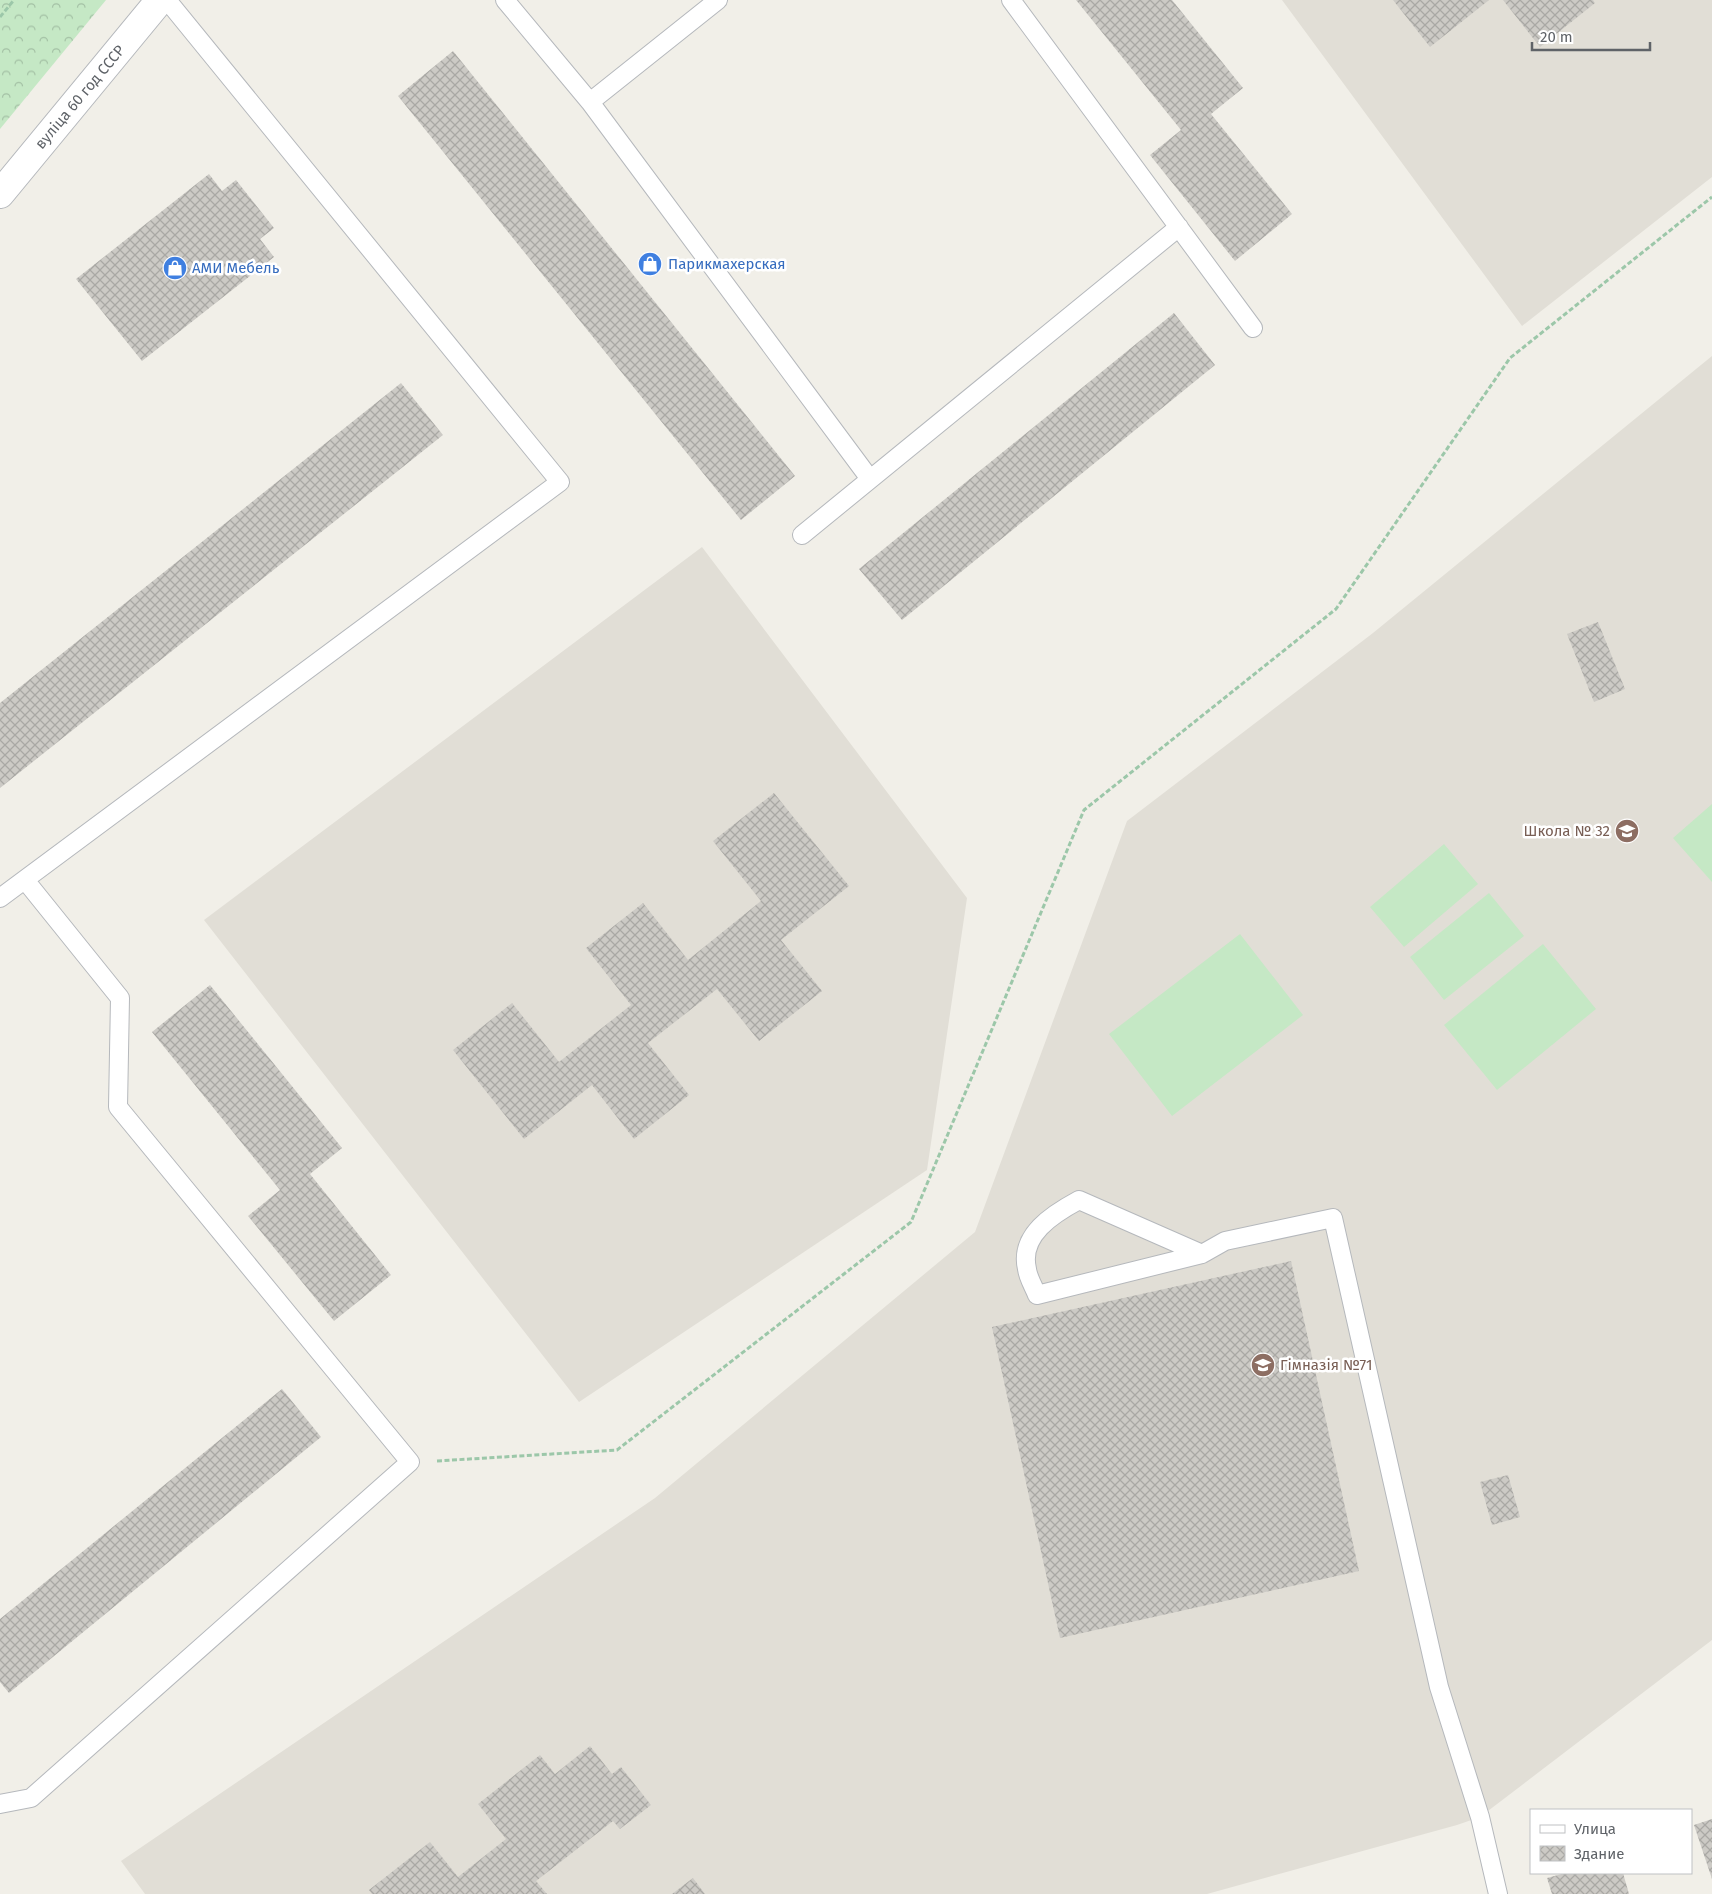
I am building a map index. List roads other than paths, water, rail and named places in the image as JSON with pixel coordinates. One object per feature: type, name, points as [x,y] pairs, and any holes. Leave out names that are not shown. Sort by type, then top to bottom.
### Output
[{"type":"street","name":"вуліца 60 год СССР","points":[[0,194],[160,0]]},
{"type":"lane","points":[[0,898],[560,482],[167,0]]},
{"type":"lane","points":[[505,0],[590,102],[870,479]]},
{"type":"lane","points":[[590,102],[718,0]]},
{"type":"lane","points":[[1012,0],[1253,328]]},
{"type":"lane","points":[[802,535],[1179,226]]},
{"type":"lane","points":[[0,1804],[31,1798],[410,1462],[118,1107],[120,998],[24,880]]},
{"type":"lane","points":[[1202,1254],[1078,1200],[1052,1214],[1027,1242],[1026,1269],[1037,1295],[1202,1254],[1225,1241],[1333,1218],[1439,1687],[1480,1817],[1498,1894]]},
{"type":"place","name":"Парикмахерская","points":[[650,264]]},
{"type":"place","name":"АМИ Мебель","points":[[175,268]]},
{"type":"place","name":"Школа № 32","points":[[1627,831]]},
{"type":"place","name":"Гімназія №71","points":[[1263,1365]]}]
